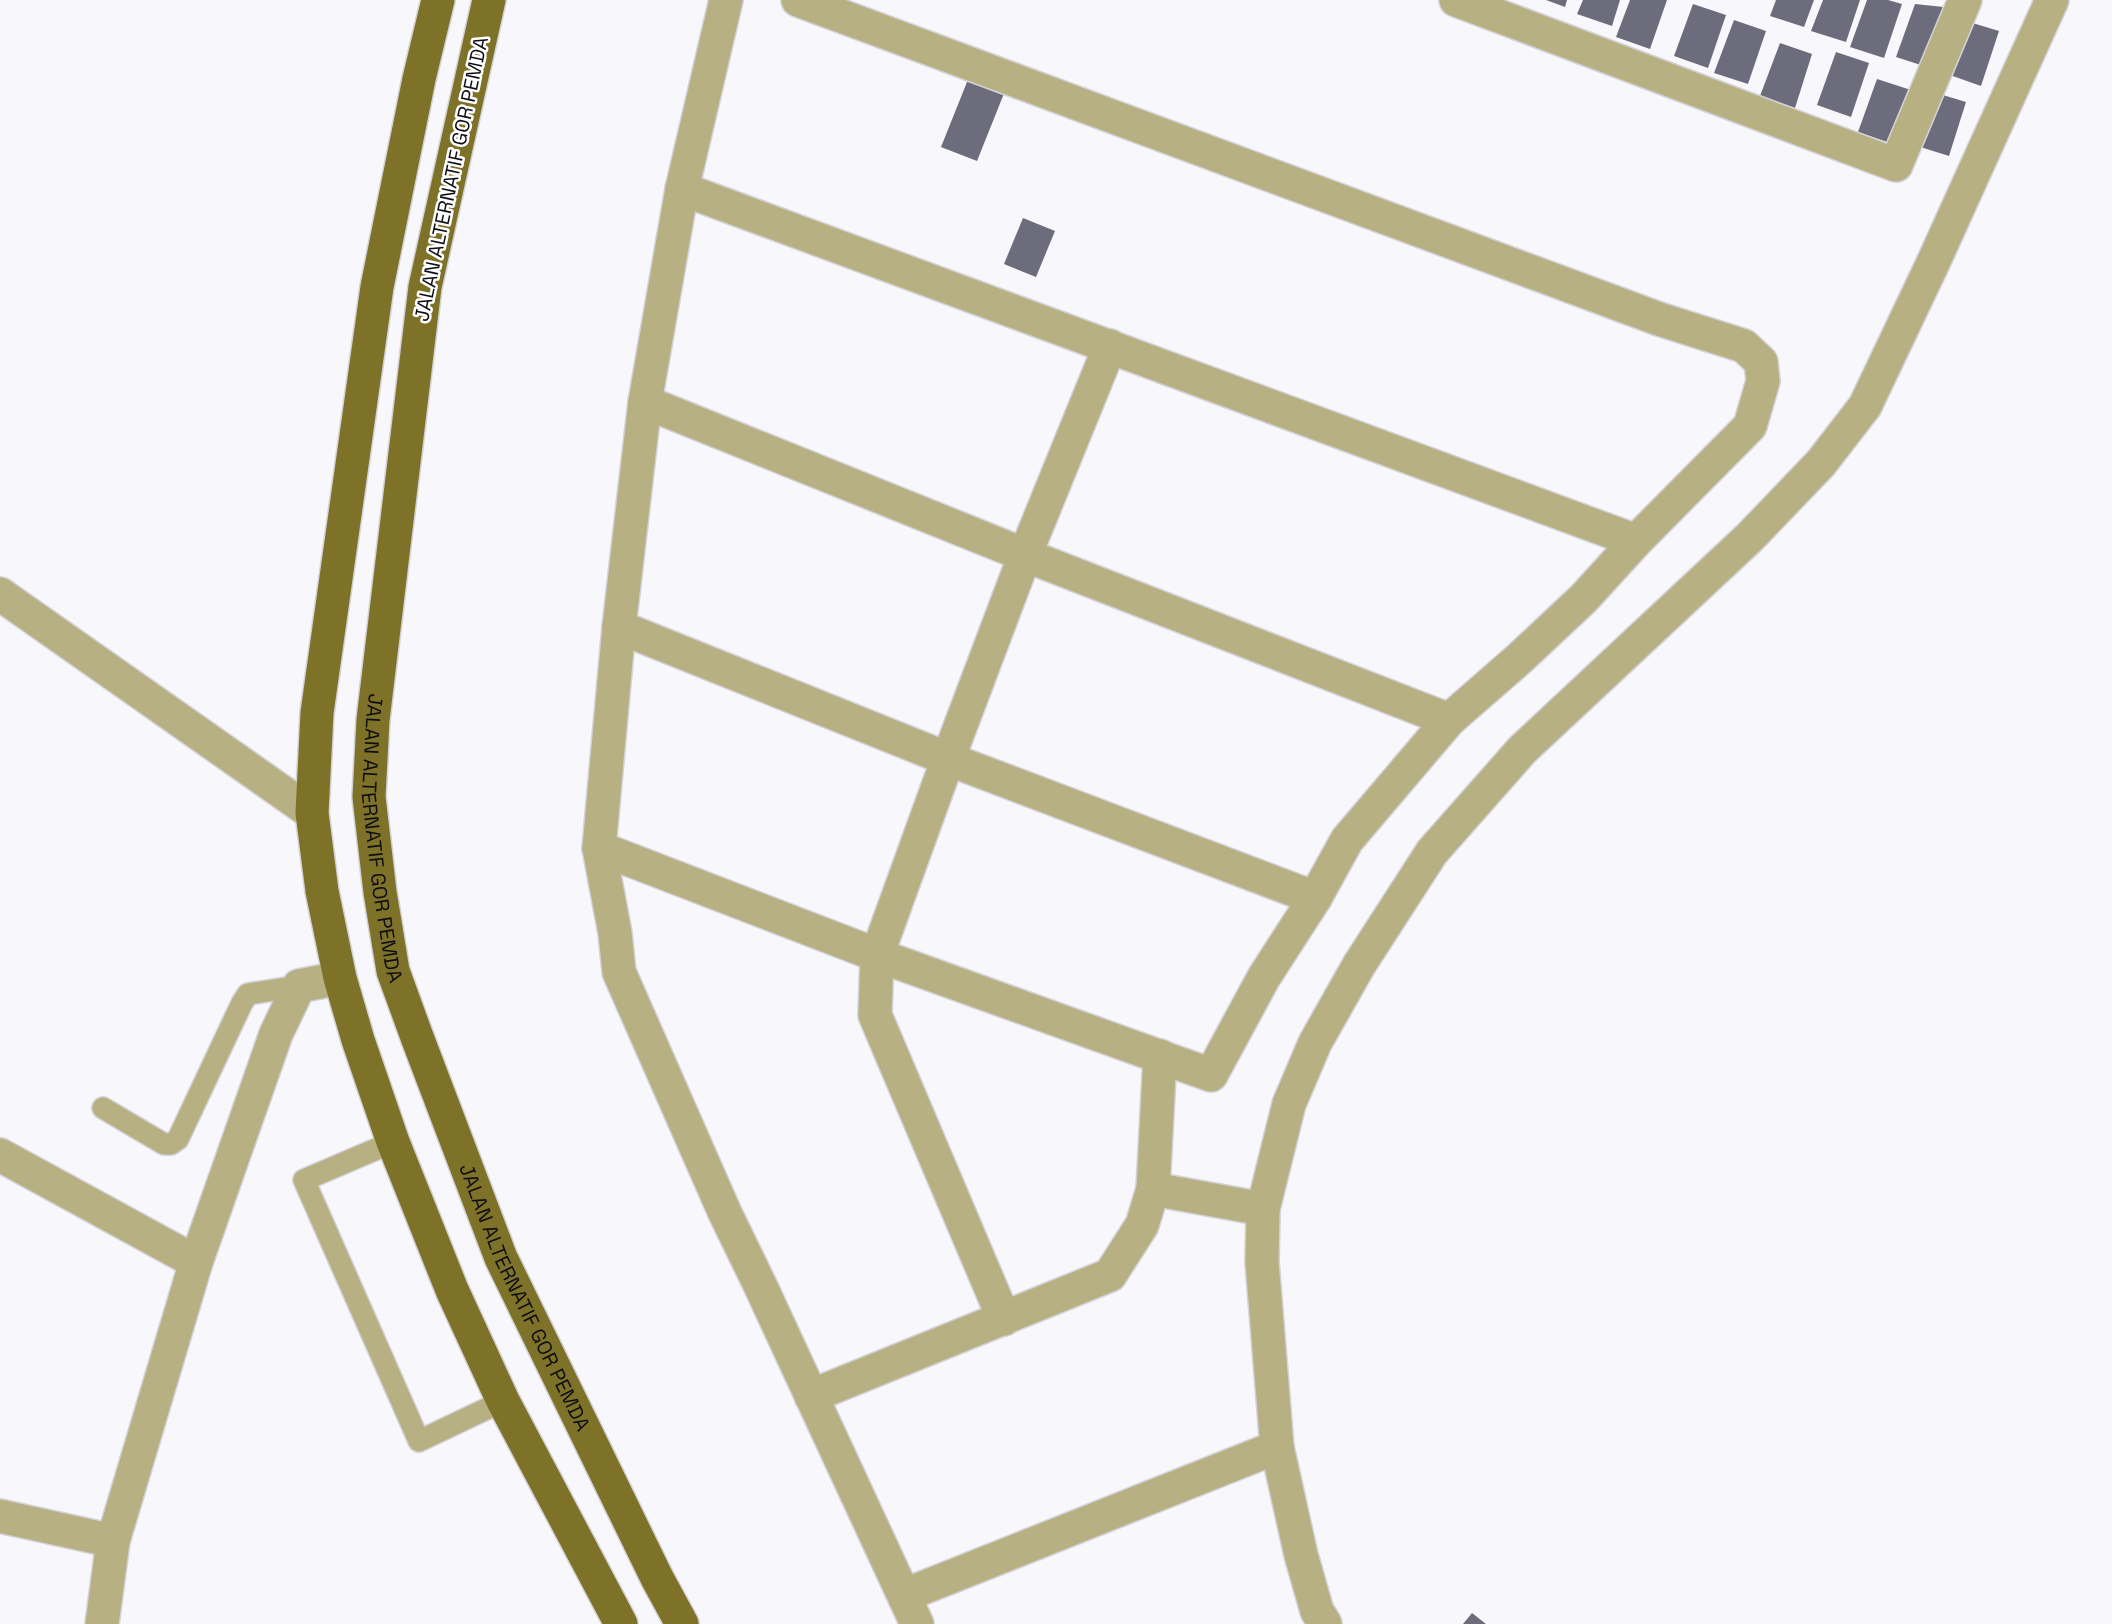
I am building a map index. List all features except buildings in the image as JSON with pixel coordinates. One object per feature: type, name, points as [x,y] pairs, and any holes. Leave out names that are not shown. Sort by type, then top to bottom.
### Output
[{"type":"main road","points":[[438,0],[419,79],[377,287],[317,713],[312,813],[322,891],[340,978],[358,1040],[393,1142],[452,1290],[503,1401],[621,1624]]},
{"type":"main road","name":"JALAN ALTERNATIF GOR PEMDA","points":[[489,0],[423,298],[373,720],[369,797],[380,892],[393,971],[501,1258],[657,1578],[682,1624]]},
{"type":"street","points":[[726,0],[682,189],[645,402],[618,627],[599,848],[615,933],[619,972],[725,1213],[911,1610],[1277,1447]]},
{"type":"street","points":[[599,848],[877,955],[1211,1075],[1264,977],[1315,898],[1347,840],[1449,720],[1584,598],[1636,541],[1750,426],[1763,381],[1761,362],[1744,346],[1659,319],[798,0]]},
{"type":"street","points":[[1455,0],[1896,165],[1965,0]]},
{"type":"street","points":[[1325,1624],[1317,1611],[1301,1555],[1277,1447],[1262,1262],[1263,1209],[1289,1104],[1315,1043],[1359,965],[1432,852],[1522,750],[1750,537],[1821,463],[1865,406],[1933,263],[2052,0]]},
{"type":"street","points":[[682,189],[1636,541]]},
{"type":"street","points":[[1004,1319],[875,1015],[877,955],[1025,555],[1110,346]]},
{"type":"street","points":[[645,402],[1025,555],[1449,720]]},
{"type":"street","points":[[0,594],[312,813]]},
{"type":"street","points":[[618,627],[948,759],[1315,898]]},
{"type":"street","points":[[102,1624],[113,1540],[196,1262],[276,1034],[299,986],[340,978]]},
{"type":"street","points":[[811,1396],[1110,1275],[1142,1225],[1153,1189],[1160,1056]]},
{"type":"street","points":[[0,1155],[196,1262]]},
{"type":"street","points":[[1153,1189],[1263,1209]]},
{"type":"street","points":[[0,1516],[113,1540]]},
{"type":"lane","points":[[103,1108],[164,1144],[171,1144],[178,1139],[248,994],[299,986]]},
{"type":"lane","points":[[393,1142],[304,1180],[419,1442],[503,1401]]}]
